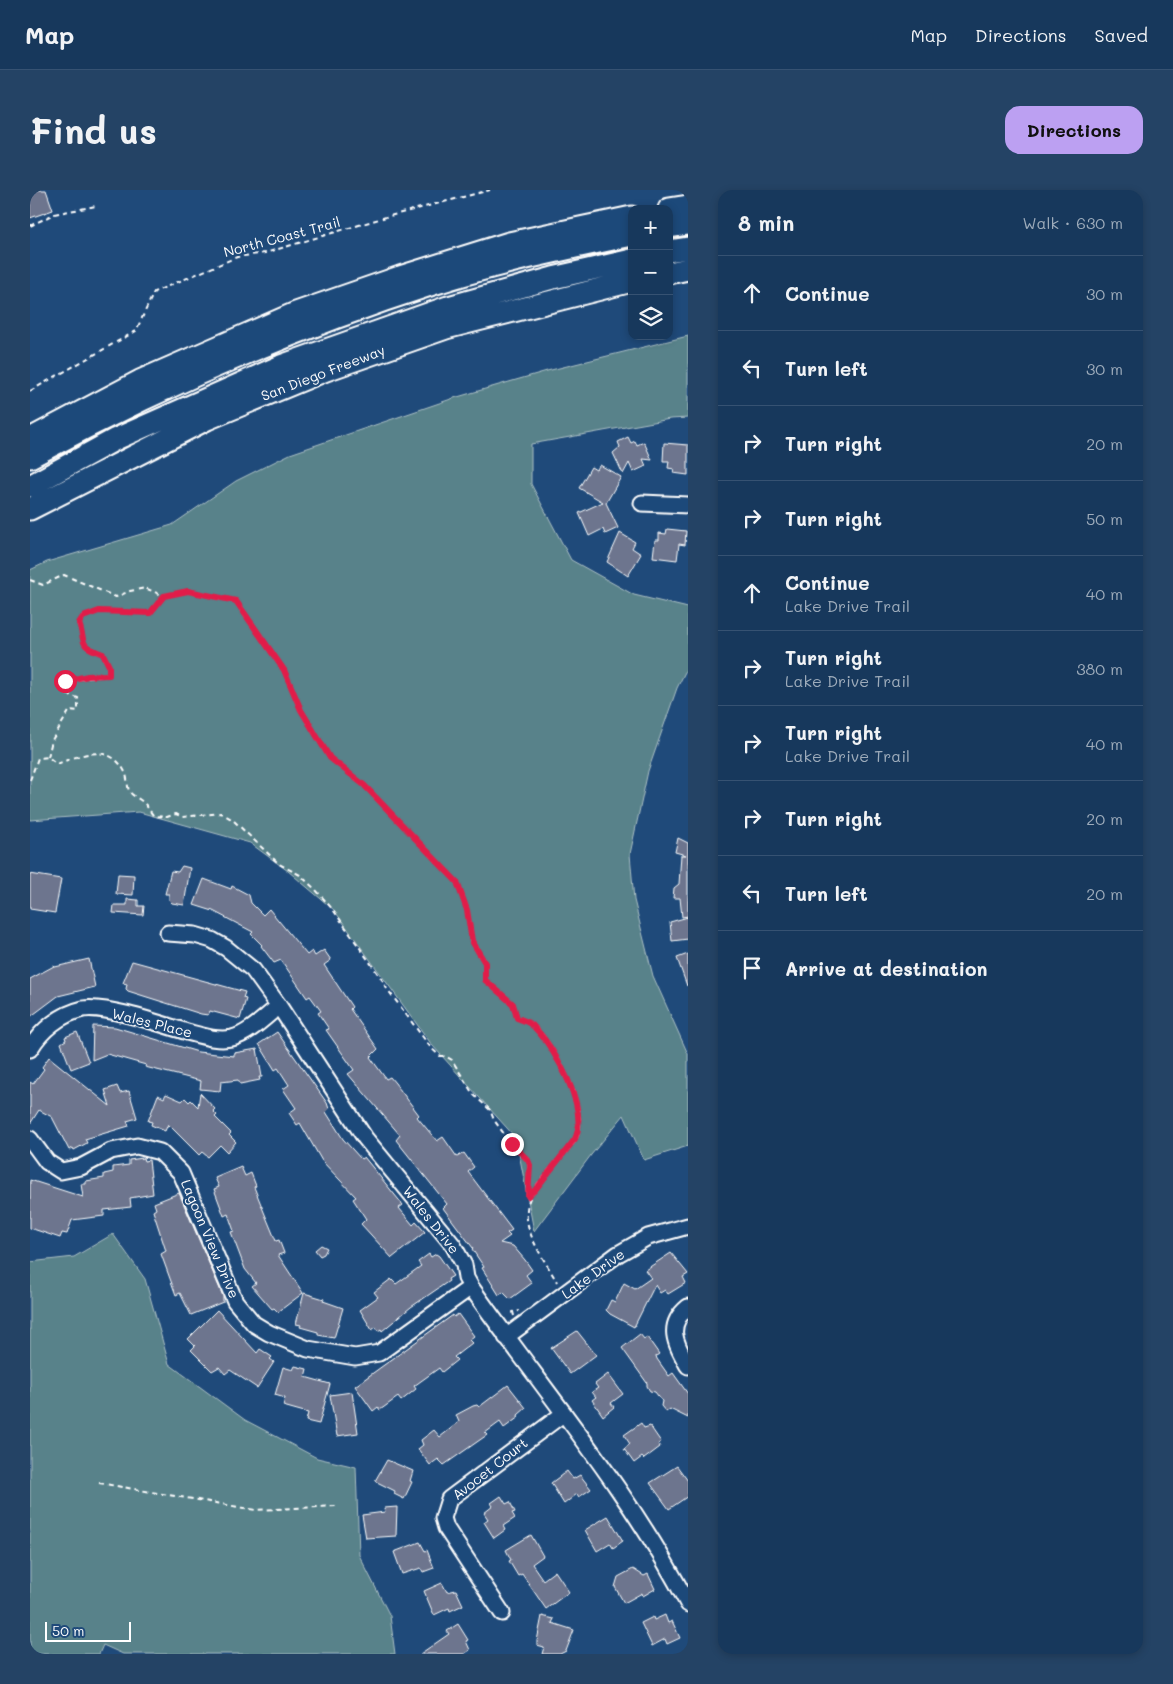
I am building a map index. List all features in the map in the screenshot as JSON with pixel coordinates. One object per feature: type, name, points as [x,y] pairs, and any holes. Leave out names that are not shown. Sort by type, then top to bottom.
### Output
[{"type":"highway","points":[[673,208],[688,206]]},
{"type":"highway","points":[[30,439],[140,381],[296,313],[400,277],[509,243],[628,218]]},
{"type":"highway","points":[[673,226],[688,224]]},
{"type":"highway","points":[[30,457],[110,413],[240,354],[337,317],[434,283],[538,255],[628,236]]},
{"type":"highway","points":[[673,250],[688,248]]},
{"type":"highway","points":[[30,486],[116,439],[281,366],[448,307],[552,278],[628,261]]},
{"type":"highway","points":[[673,272],[688,269]]},
{"type":"highway","name":"San Diego Freeway","points":[[30,508],[207,420],[326,370],[446,328],[628,282]]},
{"type":"street","points":[[642,503],[688,505]]},
{"type":"street","name":"Wales Drive","points":[[168,933],[195,935],[212,940],[226,948],[253,970],[279,1006],[365,1138],[453,1245],[464,1265],[466,1278],[471,1287],[625,1496],[670,1569],[688,1604]]},
{"type":"street","name":"Wales Place","points":[[30,1049],[37,1038],[49,1026],[84,1009],[117,1012],[214,1039],[232,1038],[242,1034],[279,1006]]},
{"type":"street","name":"Lagoon View Drive","points":[[30,1139],[47,1162],[61,1171],[81,1167],[111,1151],[137,1146],[160,1152],[181,1173],[235,1301],[254,1324],[269,1333],[308,1349],[355,1357],[379,1353],[471,1287]]},
{"type":"street","name":"Lake Drive","points":[[506,1337],[618,1254],[648,1237],[688,1226]]},
{"type":"street","points":[[688,1307],[678,1315],[674,1329],[676,1344],[688,1366]]},
{"type":"street","name":"Avocet Court","points":[[502,1613],[446,1528],[443,1518],[450,1499],[563,1414]]},
{"type":"path","name":"North Coast Trail","points":[[30,391],[136,331],[154,292],[237,257],[265,253],[386,217],[490,190]]},
{"type":"path","points":[[30,226],[54,214],[96,206]]},
{"type":"path","points":[[30,580],[43,585],[64,575],[116,597],[144,588],[164,596],[188,591],[236,601],[284,670],[301,710],[330,758],[364,785],[457,882],[467,910],[472,941],[485,963],[485,980],[513,1004],[517,1018],[534,1026],[558,1056],[577,1107],[580,1130],[575,1139],[535,1190],[528,1196],[530,1165],[528,1160],[512,1144],[494,1120],[490,1110],[473,1094],[452,1060],[445,1056],[440,1056],[432,1048],[385,986],[383,980],[334,911],[307,881],[280,864],[233,820],[221,813],[182,818],[176,814],[167,817],[154,816],[146,805],[130,791],[125,772],[108,754],[102,752],[88,756],[79,754],[57,764],[48,757],[38,758],[30,780]]},
{"type":"path","points":[[48,757],[52,740],[70,710],[78,711],[78,698],[66,694],[60,688],[65,681],[88,676],[109,675],[109,666],[103,654],[86,646],[81,640],[79,623],[83,617],[99,611],[150,613],[164,596]]},
{"type":"path","points":[[535,1190],[527,1209],[527,1222],[536,1244],[558,1284]]},
{"type":"path","points":[[100,1483],[256,1510],[337,1506]]},
{"type":"green space","points":[[688,336],[688,418],[670,419],[531,444],[531,484],[571,560],[634,595],[688,608],[688,666],[677,688],[648,771],[630,854],[634,900],[653,976],[688,1054],[688,1146],[644,1160],[624,1115],[591,1155],[534,1231],[516,1138],[432,1045],[334,910],[288,871],[250,843],[139,812],[30,820],[30,570],[47,562],[172,525],[236,481],[290,454],[454,398],[547,371]]},
{"type":"green space","points":[[113,1234],[145,1279],[169,1364],[245,1420],[317,1458],[356,1467],[359,1555],[390,1616],[395,1654],[123,1654],[103,1645],[99,1654],[30,1654],[30,1262],[74,1257]]},
{"type":"building","points":[[30,190],[46,190],[53,210],[30,218]]},
{"type":"building","points":[[628,437],[631,443],[635,441],[637,445],[644,442],[652,460],[643,459],[646,466],[633,472],[629,463],[623,474],[613,453],[620,447],[618,442]]},
{"type":"building","points":[[664,443],[688,445],[688,475],[673,473],[674,469],[668,468],[669,461],[663,461]]},
{"type":"building","points":[[600,465],[621,477],[606,503],[618,528],[605,534],[603,529],[589,536],[579,513],[603,502],[579,488],[591,467],[596,470]]},
{"type":"building","points":[[667,529],[686,531],[685,545],[679,544],[677,560],[653,557],[655,540],[659,540],[659,533],[666,534]]},
{"type":"building","points":[[620,533],[635,542],[632,548],[641,554],[628,576],[607,562]]},
{"type":"building","points":[[678,838],[688,843],[688,916],[682,917],[680,898],[673,898],[674,888],[679,884],[681,855],[686,855],[675,852]]},
{"type":"building","points":[[182,866],[190,868],[184,905],[172,903],[169,900],[169,894],[165,894],[171,871],[178,872]]},
{"type":"building","points":[[30,874],[61,879],[55,913],[30,909]]},
{"type":"building","points":[[118,874],[134,875],[133,895],[116,894]]},
{"type":"building","points":[[204,879],[231,889],[232,886],[249,895],[251,903],[263,915],[269,909],[307,955],[312,951],[315,956],[324,950],[331,960],[324,965],[352,1007],[350,1009],[378,1049],[370,1057],[386,1079],[390,1077],[395,1083],[419,1115],[417,1117],[437,1141],[443,1137],[457,1157],[464,1153],[474,1167],[468,1172],[512,1230],[507,1233],[510,1236],[500,1243],[513,1246],[525,1260],[532,1270],[526,1275],[532,1283],[510,1299],[503,1292],[499,1295],[482,1268],[484,1267],[473,1248],[443,1208],[447,1204],[396,1140],[400,1135],[348,1074],[354,1070],[326,1030],[329,1029],[318,1013],[321,1011],[310,996],[307,998],[281,960],[274,963],[262,945],[251,934],[253,932],[213,911],[194,905]]},
{"type":"building","points":[[127,899],[138,900],[138,906],[144,906],[143,915],[113,913],[114,905],[127,905]]},
{"type":"building","points":[[688,917],[688,939],[672,941],[670,922]]},
{"type":"building","points":[[688,954],[688,985],[687,986],[677,958]]},
{"type":"building","points":[[89,959],[95,987],[58,996],[30,1017],[30,979],[54,966]]},
{"type":"building","points":[[132,961],[245,992],[243,998],[246,999],[240,1019],[210,1011],[208,1015],[201,1014],[128,991],[126,989],[127,984],[123,983]]},
{"type":"building","points":[[93,1026],[115,1027],[198,1052],[234,1056],[234,1053],[257,1049],[262,1077],[259,1077],[260,1080],[240,1084],[238,1080],[221,1082],[220,1091],[200,1089],[201,1081],[145,1067],[146,1065],[107,1054],[92,1060]]},
{"type":"building","points":[[77,1032],[89,1062],[71,1069],[61,1043],[66,1040],[65,1037]]},
{"type":"building","points":[[277,1032],[327,1103],[329,1109],[326,1112],[343,1139],[361,1159],[364,1157],[403,1205],[399,1208],[413,1225],[416,1222],[425,1232],[392,1258],[361,1224],[366,1219],[353,1199],[356,1197],[322,1161],[300,1123],[297,1125],[289,1113],[296,1108],[283,1089],[289,1085],[278,1068],[275,1070],[259,1044]]},
{"type":"building","points":[[49,1057],[110,1106],[105,1090],[117,1086],[120,1093],[129,1091],[137,1118],[127,1121],[129,1126],[85,1139],[87,1143],[74,1150],[73,1148],[69,1150],[52,1117],[39,1110],[30,1124],[30,1082],[33,1084],[44,1069],[42,1067]]},
{"type":"building","points":[[200,1093],[215,1109],[213,1111],[217,1115],[215,1117],[231,1133],[229,1135],[236,1142],[227,1152],[220,1145],[208,1157],[202,1152],[199,1155],[168,1124],[165,1131],[151,1125],[152,1122],[148,1121],[158,1095],[164,1098],[166,1094],[182,1101],[185,1098],[189,1102],[191,1100],[198,1107]]},
{"type":"building","points":[[143,1158],[144,1161],[149,1160],[153,1194],[130,1198],[131,1207],[104,1210],[104,1216],[72,1220],[67,1234],[62,1233],[60,1238],[30,1228],[30,1180],[83,1197],[81,1184],[86,1184],[86,1181],[104,1178],[104,1174],[113,1172],[113,1167],[129,1165],[129,1160]]},
{"type":"building","points":[[241,1167],[245,1176],[251,1173],[256,1186],[254,1187],[264,1212],[276,1241],[279,1240],[284,1253],[278,1255],[303,1293],[278,1312],[274,1308],[272,1309],[252,1286],[256,1283],[245,1269],[231,1232],[234,1231],[228,1214],[224,1216],[214,1189],[219,1187],[215,1178]]},
{"type":"building","points":[[179,1193],[223,1296],[223,1302],[191,1315],[180,1293],[176,1295],[161,1254],[166,1251],[153,1211],[156,1209],[154,1203]]},
{"type":"building","points":[[321,1245],[327,1248],[324,1254],[320,1256],[315,1250]]},
{"type":"building","points":[[671,1253],[688,1274],[683,1277],[686,1283],[668,1294],[665,1290],[660,1293],[655,1285],[634,1327],[606,1310],[611,1300],[615,1302],[624,1283],[635,1289],[651,1278],[645,1270]]},
{"type":"building","points":[[429,1254],[431,1257],[436,1254],[439,1256],[453,1276],[448,1279],[449,1281],[411,1307],[382,1331],[381,1329],[378,1331],[376,1327],[372,1330],[360,1310],[378,1297],[374,1292],[391,1279],[396,1284],[421,1266],[418,1262]]},
{"type":"building","points":[[304,1293],[324,1299],[323,1301],[343,1308],[334,1338],[318,1335],[318,1332],[296,1324]]},
{"type":"building","points":[[217,1310],[257,1353],[260,1349],[272,1357],[270,1359],[274,1362],[257,1388],[230,1370],[225,1374],[219,1367],[212,1371],[191,1350],[195,1346],[188,1339]]},
{"type":"building","points":[[458,1314],[474,1336],[469,1340],[472,1343],[454,1357],[457,1360],[442,1372],[439,1368],[414,1386],[416,1389],[401,1401],[398,1397],[380,1410],[378,1407],[373,1411],[355,1386],[453,1315],[454,1317]]},
{"type":"building","points":[[577,1331],[596,1355],[570,1374],[551,1348]]},
{"type":"building","points":[[640,1334],[644,1339],[647,1337],[659,1354],[656,1356],[657,1359],[669,1376],[673,1373],[688,1394],[688,1418],[670,1409],[666,1412],[661,1406],[662,1401],[655,1392],[650,1391],[647,1383],[622,1348]]},
{"type":"building","points":[[295,1366],[307,1369],[305,1377],[330,1384],[319,1424],[306,1421],[308,1413],[283,1406],[285,1398],[275,1395],[283,1367],[293,1370]]},
{"type":"building","points":[[608,1374],[623,1394],[611,1403],[614,1407],[603,1416],[592,1400],[596,1397],[592,1392],[598,1388],[595,1384]]},
{"type":"building","points":[[508,1385],[526,1408],[518,1415],[519,1417],[504,1428],[500,1422],[485,1433],[487,1435],[444,1465],[438,1459],[430,1465],[418,1449],[423,1445],[421,1440],[434,1430],[440,1437],[459,1422],[456,1415],[473,1406],[477,1405],[479,1407]]},
{"type":"building","points":[[352,1392],[358,1433],[337,1436],[330,1395]]},
{"type":"building","points":[[641,1423],[644,1428],[650,1426],[661,1442],[658,1444],[660,1447],[644,1459],[642,1457],[634,1463],[624,1449],[630,1444],[624,1435]]},
{"type":"building","points":[[387,1460],[413,1471],[410,1481],[412,1482],[404,1499],[394,1494],[395,1491],[375,1481]]},
{"type":"building","points":[[677,1466],[688,1481],[688,1496],[669,1509],[650,1483]]},
{"type":"building","points":[[567,1471],[573,1479],[580,1475],[591,1489],[579,1497],[577,1494],[564,1504],[551,1483]]},
{"type":"building","points":[[501,1496],[506,1504],[510,1502],[515,1512],[512,1513],[515,1518],[503,1526],[505,1530],[494,1538],[484,1522],[488,1519],[484,1513],[493,1506],[491,1503]]},
{"type":"building","points":[[397,1507],[396,1536],[366,1538],[362,1515],[385,1512],[384,1508]]},
{"type":"building","points":[[608,1516],[623,1541],[613,1548],[610,1543],[597,1551],[585,1530]]},
{"type":"building","points":[[531,1535],[543,1556],[532,1564],[543,1580],[555,1571],[569,1592],[546,1609],[522,1574],[518,1576],[509,1561],[511,1560],[506,1550]]},
{"type":"building","points":[[420,1542],[425,1551],[427,1550],[434,1568],[423,1572],[421,1568],[402,1574],[394,1552]]},
{"type":"building","points":[[633,1569],[644,1576],[648,1574],[655,1589],[643,1596],[642,1593],[624,1603],[615,1587],[618,1577]]},
{"type":"building","points":[[442,1583],[447,1592],[456,1590],[463,1605],[450,1611],[449,1608],[434,1615],[424,1591]]},
{"type":"building","points":[[665,1615],[668,1623],[672,1621],[680,1638],[667,1644],[665,1639],[652,1646],[641,1623],[653,1617],[654,1620]]},
{"type":"building","points":[[542,1616],[554,1619],[552,1623],[574,1630],[566,1651],[560,1654],[542,1654],[544,1647],[537,1645],[537,1641]]},
{"type":"building","points":[[458,1624],[468,1640],[466,1641],[470,1650],[464,1654],[420,1654],[449,1634],[447,1631]]},
{"type":"route","points":[[65,681],[88,676],[109,675],[109,666],[103,654],[86,646],[81,640],[82,631],[79,623],[83,617],[92,612],[142,611],[150,613],[158,606],[164,596],[188,591],[236,601],[284,670],[301,710],[330,758],[364,785],[457,882],[467,910],[472,941],[485,963],[485,980],[513,1004],[517,1018],[534,1026],[558,1056],[577,1107],[580,1130],[535,1190],[528,1196],[530,1165],[528,1160],[520,1155],[512,1144]]}]
